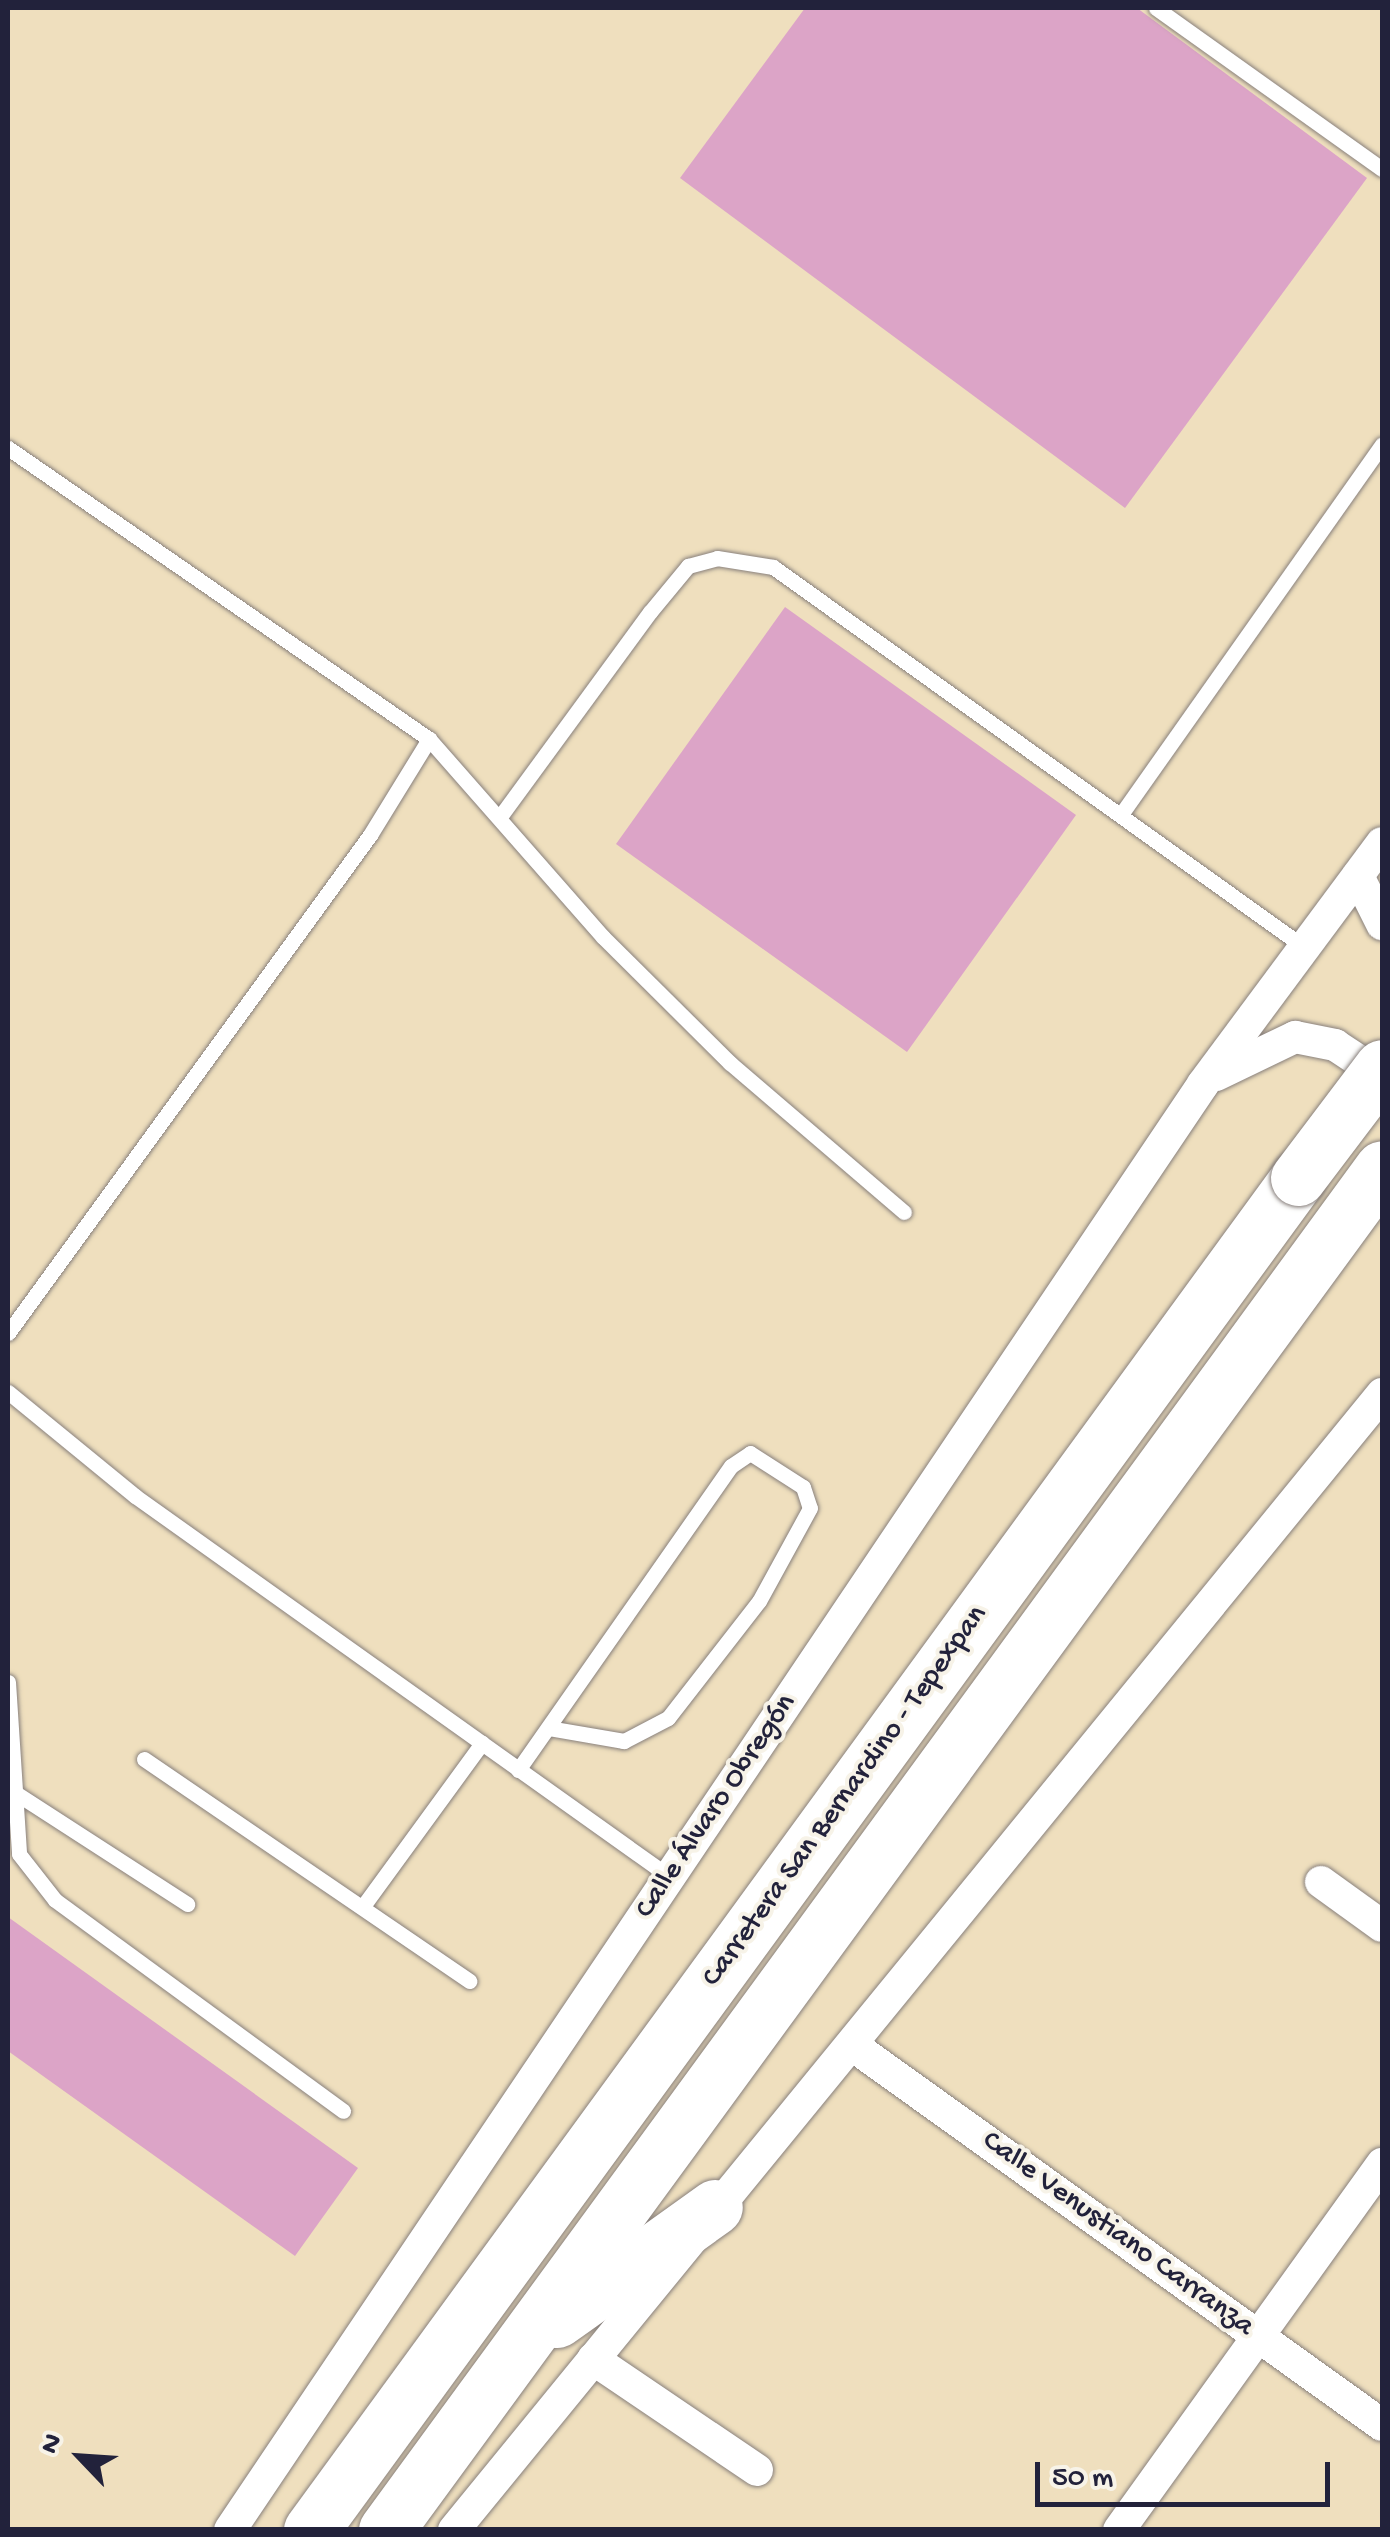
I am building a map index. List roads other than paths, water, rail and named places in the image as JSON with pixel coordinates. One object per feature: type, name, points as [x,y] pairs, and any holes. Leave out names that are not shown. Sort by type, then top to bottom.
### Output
[{"type":"highway","name":"Carretera San Bernardino - Tepexpan","points":[[311,2530],[1382,1067]]},
{"type":"highway","name":"Carretera San Bernardino - Tepexpan","points":[[386,2530],[1368,1189]]},
{"type":"highway","points":[[518,2348],[715,2207]]},
{"type":"street","name":"Calle Álvaro Obregón","points":[[230,2530],[1203,1084],[1382,843]]},
{"type":"street","points":[[1358,876],[1382,924]]},
{"type":"street","points":[[1203,1084],[1295,1037],[1335,1046],[1382,1076]]},
{"type":"street","points":[[454,2530],[1382,1394]]},
{"type":"street","points":[[1320,1882],[1382,1926]]},
{"type":"street","name":"Calle Venustiano Carranza","points":[[852,2045],[1382,2426]]},
{"type":"street","points":[[1119,2530],[1382,2164]]},
{"type":"street","points":[[593,2359],[757,2470]]},
{"type":"lane","points":[[1156,8],[1382,169]]},
{"type":"lane","points":[[1122,814],[1382,445]]},
{"type":"lane","points":[[8,448],[429,739],[502,814],[603,937],[716,1049],[904,1212]]},
{"type":"lane","points":[[502,814],[688,566],[716,558],[773,567],[1304,947]]},
{"type":"lane","points":[[8,1332],[370,834],[429,739]]},
{"type":"lane","points":[[8,1392],[135,1496],[670,1877]]},
{"type":"lane","points":[[518,1770],[731,1466],[750,1452],[803,1487],[810,1508],[759,1601],[668,1718],[624,1741],[548,1728]]},
{"type":"lane","points":[[8,1682],[10,1790],[18,1854],[55,1900],[343,2111]]},
{"type":"lane","points":[[366,1902],[482,1743]]},
{"type":"lane","points":[[144,1759],[366,1902],[470,1981]]},
{"type":"lane","points":[[10,1790],[187,1904]]}]
